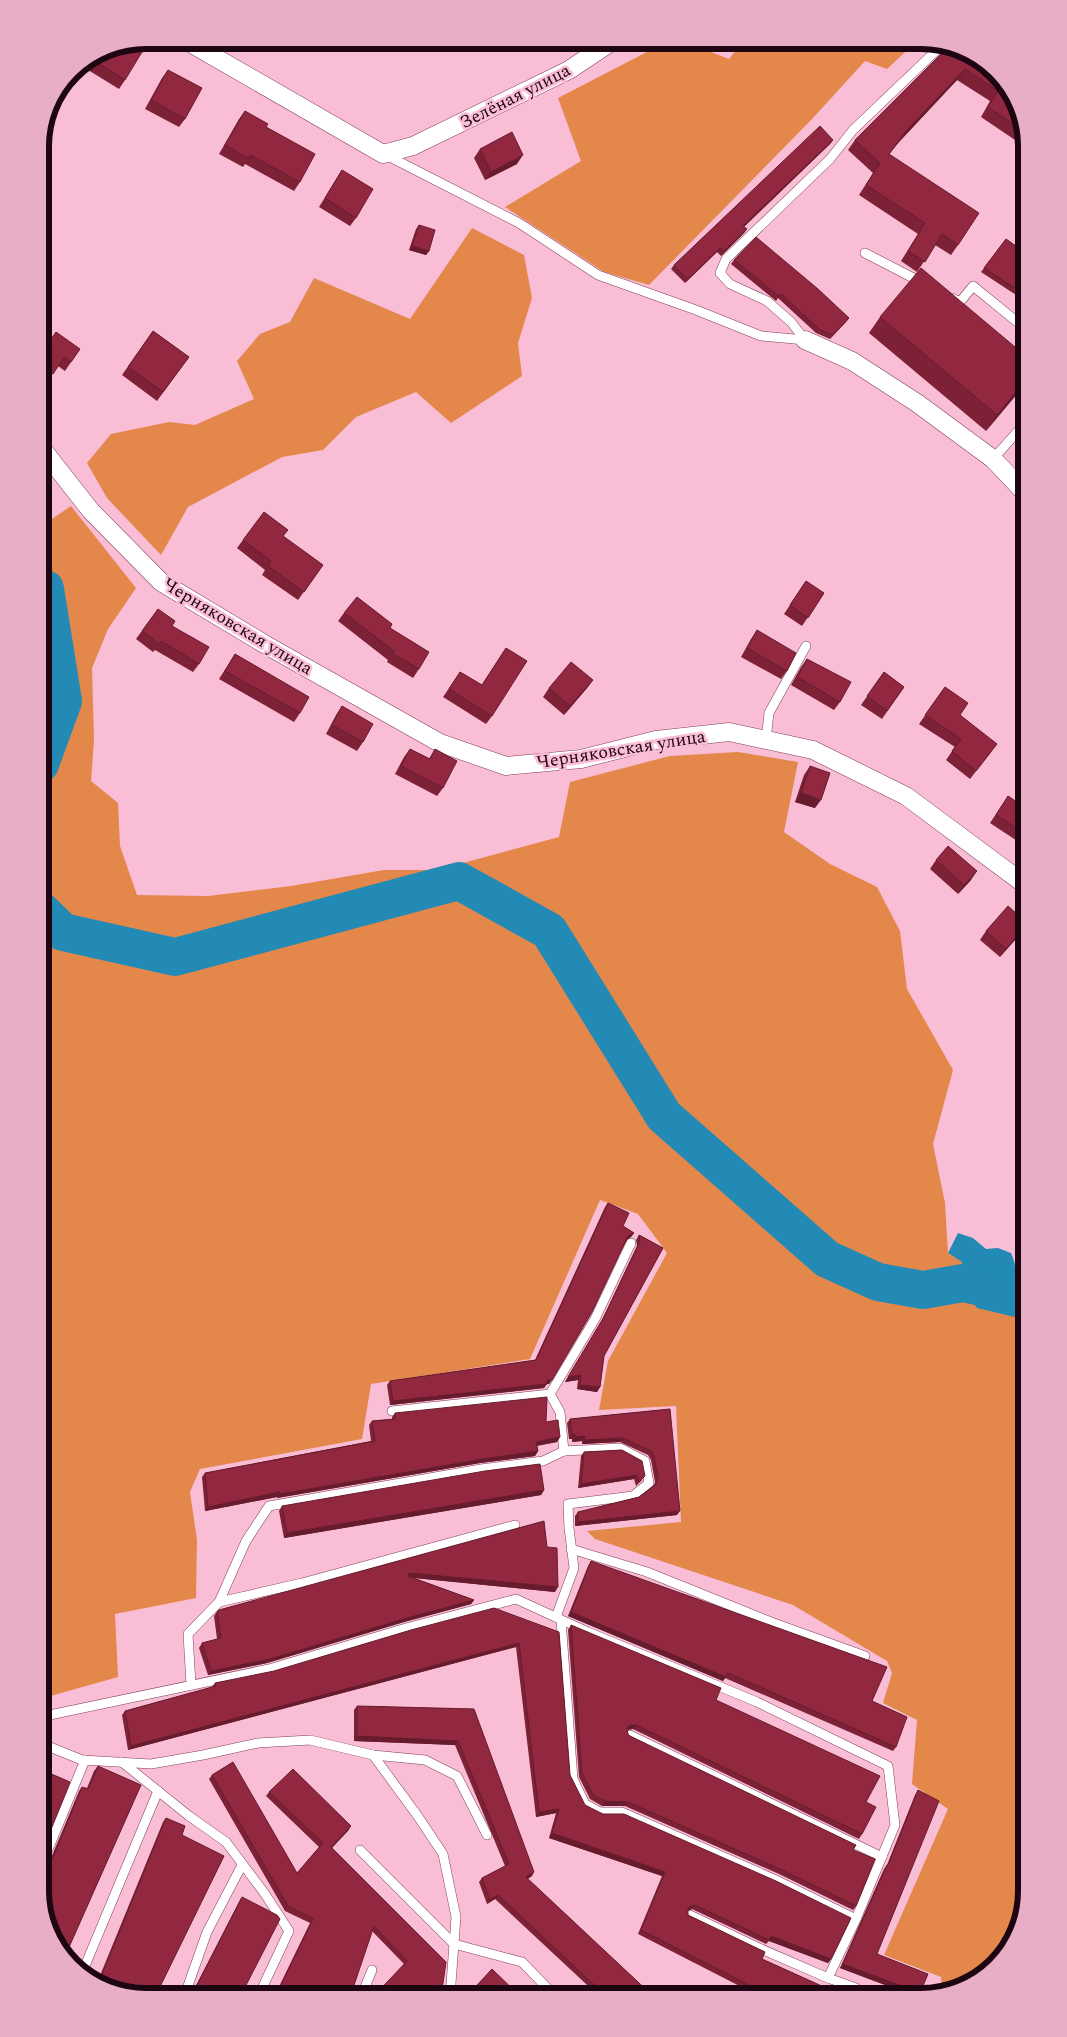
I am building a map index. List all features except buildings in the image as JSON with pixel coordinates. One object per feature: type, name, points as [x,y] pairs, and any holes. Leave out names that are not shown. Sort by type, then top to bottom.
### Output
[{"type":"street","points":[[201,49],[383,154]]},
{"type":"street","name":"Зелёная улица","points":[[383,154],[413,146],[569,70],[600,49]]},
{"type":"street","points":[[805,340],[852,361],[918,403],[993,459],[1018,485]]},
{"type":"street","name":"Черняковская улица","points":[[49,457],[91,511],[162,582],[266,645],[440,743],[506,766],[581,759],[656,740],[728,732],[813,750],[906,796],[1018,879]]},
{"type":"lane","points":[[805,340],[791,322],[767,301],[730,284],[720,272],[726,259],[830,159],[853,130],[936,50]]},
{"type":"lane","points":[[383,154],[519,223],[598,275],[696,310],[761,336],[805,340]]},
{"type":"lane","points":[[865,253],[960,302],[973,286],[1018,323]]},
{"type":"lane","points":[[993,459],[1018,431]]},
{"type":"lane","points":[[766,740],[769,713],[806,646]]},
{"type":"lane","points":[[550,1394],[595,1319],[630,1243]]},
{"type":"lane","points":[[392,1411],[550,1394]]},
{"type":"lane","points":[[550,1394],[560,1412],[564,1451]]},
{"type":"lane","points":[[191,1685],[188,1634],[219,1602],[246,1541],[269,1506],[542,1460],[564,1451],[620,1448],[645,1461],[649,1484],[633,1496],[568,1504],[574,1568],[559,1618],[573,1780],[585,1804],[600,1812],[622,1812],[776,1880],[856,1918]]},
{"type":"lane","points":[[219,1602],[302,1583],[515,1525]]},
{"type":"lane","points":[[571,1549],[646,1572],[771,1622],[865,1656]]},
{"type":"lane","points":[[49,1714],[270,1669],[406,1628],[516,1600],[757,1702],[888,1766],[895,1825],[856,1918],[828,1978]]},
{"type":"lane","points":[[630,1735],[882,1856]]},
{"type":"lane","points":[[49,1746],[85,1760],[151,1764],[258,1743],[310,1740],[372,1755],[425,1760],[457,1776],[487,1835]]},
{"type":"lane","points":[[372,1755],[417,1815],[443,1854],[456,1917],[451,1988]]},
{"type":"lane","points":[[49,1848],[85,1760]]},
{"type":"lane","points":[[122,1762],[189,1816],[226,1842],[265,1894],[289,1931],[262,1988]]},
{"type":"lane","points":[[85,1966],[158,1791]]},
{"type":"lane","points":[[360,1850],[454,1944],[522,1962],[547,1988]]},
{"type":"lane","points":[[187,1988],[208,1932],[242,1865]]},
{"type":"lane","points":[[690,1915],[758,1948],[856,1988]]},
{"type":"lane","points":[[365,1988],[372,1970]]},
{"type":"shaded area","points":[[653,49],[703,49],[729,59],[737,49],[908,49],[887,69],[865,61],[813,118],[649,285],[604,272],[505,207],[581,161],[558,98]]},
{"type":"shaded area","points":[[472,228],[524,255],[532,298],[518,343],[522,376],[451,423],[416,392],[356,417],[323,450],[282,457],[188,507],[161,555],[107,498],[87,463],[111,434],[169,422],[195,425],[254,399],[237,361],[260,334],[290,322],[314,278],[410,319]]},
{"type":"shaded area","points":[[71,506],[136,588],[108,629],[92,668],[94,740],[91,781],[118,803],[120,846],[137,895],[208,896],[291,886],[384,870],[437,870],[559,837],[570,782],[670,756],[738,752],[798,762],[784,832],[830,864],[877,887],[900,931],[907,989],[953,1070],[933,1144],[945,1203],[948,1253],[962,1262],[961,1276],[963,1286],[977,1308],[1009,1298],[1018,1278],[1018,1891],[1015,1916],[1002,1945],[990,1960],[970,1975],[942,1986],[941,1977],[884,1955],[948,1809],[912,1784],[917,1720],[883,1703],[892,1673],[887,1661],[793,1605],[595,1539],[587,1531],[681,1522],[676,1406],[599,1410],[608,1361],[667,1253],[638,1214],[600,1200],[530,1359],[371,1384],[362,1439],[200,1469],[190,1492],[197,1540],[196,1598],[115,1614],[118,1677],[49,1696],[49,521]]},
{"type":"water","points":[[958,1233],[973,1238],[986,1249],[998,1248],[1011,1253],[1015,1265],[1015,1275],[1009,1298],[1018,1298],[1018,1318],[977,1308],[964,1291],[960,1277],[962,1262],[948,1253]]},
{"type":"waterway","points":[[49,614],[63,701],[49,739]]},
{"type":"waterway","points":[[49,919],[63,932],[175,957],[459,881],[549,931],[664,1116],[827,1259],[878,1282],[923,1290],[963,1283],[1018,1295]]}]
